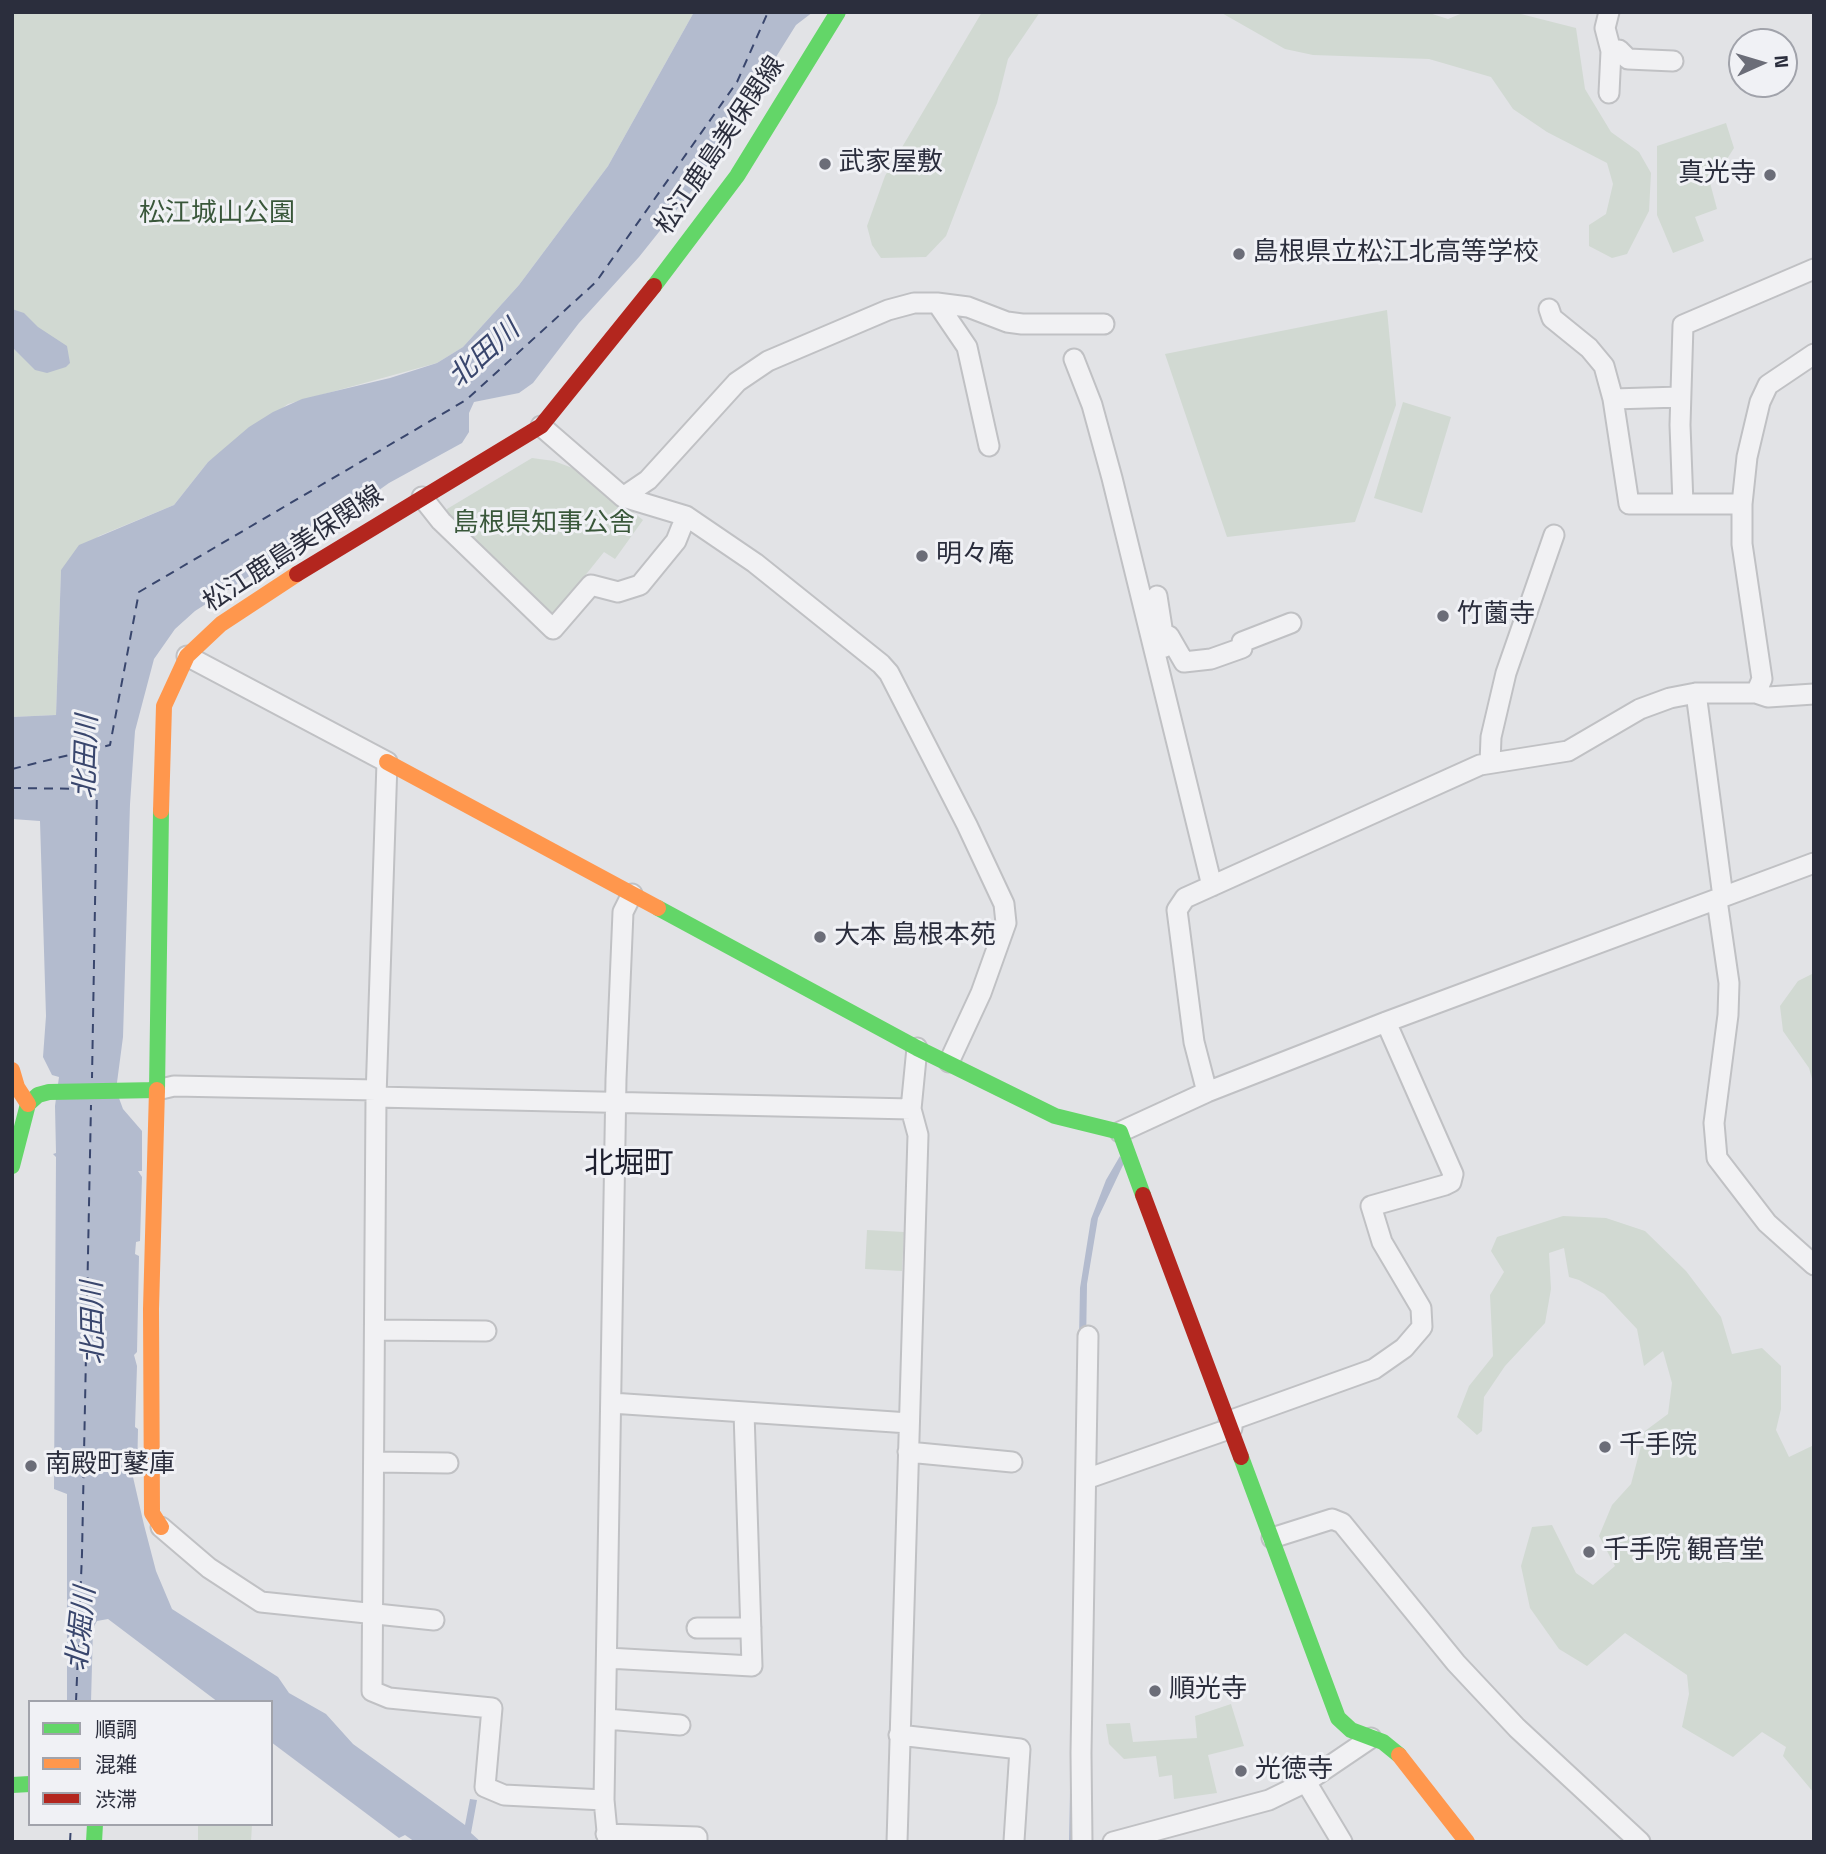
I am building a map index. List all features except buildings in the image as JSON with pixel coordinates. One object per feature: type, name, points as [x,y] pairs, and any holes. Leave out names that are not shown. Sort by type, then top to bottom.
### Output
[{"type":"street","name":"松江鹿島美保関線","points":[[161,1527],[154,1521],[152,1499],[150,1309],[164,706],[187,656],[221,624],[422,496],[541,426],[628,320],[737,176],[838,12]]},
{"type":"street","points":[[1609,12],[1605,28],[1615,50],[1628,60],[1673,61]]},
{"type":"street","points":[[1615,50],[1653,46]]},
{"type":"street","points":[[1609,93],[1615,50]]},
{"type":"street","points":[[1683,504],[1680,397],[1683,325],[1814,269]]},
{"type":"street","points":[[623,497],[648,480],[737,382],[768,361],[888,310],[914,303],[937,303],[968,307],[1007,322],[1022,324],[1104,324]]},
{"type":"street","points":[[937,303],[967,347],[989,446]]},
{"type":"street","points":[[1549,309],[1552,318],[1601,359],[1614,399],[1629,504],[1742,504]]},
{"type":"street","points":[[1756,693],[1762,679],[1745,576],[1742,504],[1751,430],[1764,394],[1777,376],[1814,354]]},
{"type":"street","points":[[1074,359],[1092,405],[1112,478],[1172,732],[1212,886]]},
{"type":"street","points":[[1614,399],[1680,397]]},
{"type":"street","points":[[541,426],[623,497],[686,516],[755,564],[881,664],[967,825],[1004,904],[1006,923],[981,993],[949,1062]]},
{"type":"street","points":[[422,496],[442,521],[553,629],[591,585],[618,592],[645,582],[676,541],[686,516]]},
{"type":"street","points":[[1490,763],[1491,737],[1506,673],[1554,535]]},
{"type":"street","points":[[1157,596],[1179,721],[1172,732]]},
{"type":"street","points":[[1163,634],[1169,636],[1184,662],[1211,659],[1242,648],[1242,642],[1291,623]]},
{"type":"street","points":[[187,656],[917,1048],[1055,1116],[1120,1132],[1207,1092],[1386,1022],[1814,863]]},
{"type":"street","points":[[1696,693],[1729,983],[1728,1014],[1714,1124],[1717,1158],[1767,1223],[1814,1265]]},
{"type":"street","points":[[1207,1092],[1194,1042],[1177,910],[1185,898],[1490,763],[1568,751],[1648,705],[1696,693],[1756,693],[1768,697],[1814,694]]},
{"type":"street","points":[[387,762],[376,1094],[372,1691],[389,1698],[492,1708],[485,1787],[504,1795],[604,1800]]},
{"type":"street","points":[[632,894],[623,912],[617,1100],[604,1800],[607,1838],[697,1837],[697,1842]]},
{"type":"street","points":[[1086,1479],[1374,1369],[1404,1348],[1422,1328],[1421,1308],[1382,1242],[1371,1206],[1445,1185],[1451,1182],[1453,1174],[1386,1022]]},
{"type":"street","points":[[897,1842],[918,1135],[911,1109],[917,1048]]},
{"type":"street","points":[[12,1070],[17,1087],[28,1104]]},
{"type":"street","points":[[12,1166],[28,1104],[38,1095],[49,1092],[126,1092],[174,1086],[911,1109]]},
{"type":"street","points":[[1120,1132],[1231,1424],[1338,1718],[1351,1730],[1396,1752],[1467,1842]]},
{"type":"street","points":[[375,1330],[486,1331]]},
{"type":"street","points":[[1082,1842],[1088,1336]]},
{"type":"street","points":[[611,1403],[909,1423]]},
{"type":"street","points":[[607,1658],[752,1666],[744,1412]]},
{"type":"street","points":[[908,1452],[1012,1462]]},
{"type":"street","points":[[374,1462],[448,1463]]},
{"type":"street","points":[[1272,1538],[1332,1519],[1342,1523],[1456,1663],[1508,1719],[1640,1842]]},
{"type":"street","points":[[161,1527],[209,1568],[261,1602],[434,1619]]},
{"type":"street","points":[[697,1628],[751,1628]]},
{"type":"street","points":[[606,1719],[680,1725]]},
{"type":"street","points":[[899,1735],[1020,1749],[1014,1841]]},
{"type":"street","points":[[1113,1842],[1269,1800],[1306,1782],[1371,1738]]},
{"type":"street","points":[[1306,1782],[1342,1842]]},
{"type":"green space","name":"松江城山公園","points":[[12,12],[694,12],[608,166],[519,285],[463,347],[437,363],[288,404],[208,462],[174,505],[99,536],[61,570],[56,715],[12,717]]},
{"type":"green space","points":[[982,12],[1040,12],[1008,59],[997,103],[946,236],[926,257],[881,258],[872,245],[867,226],[885,176]]},
{"type":"green space","points":[[1220,12],[1426,12],[1448,19],[1465,12],[1513,12],[1576,28],[1585,89],[1611,132],[1639,152],[1651,173],[1649,211],[1627,254],[1612,258],[1589,246],[1589,225],[1606,214],[1613,184],[1607,163],[1547,132],[1513,109],[1491,77],[1429,59],[1313,55],[1285,49]]},
{"type":"green space","points":[[1726,123],[1734,148],[1722,167],[1709,179],[1717,209],[1695,217],[1704,241],[1673,253],[1657,215],[1657,146]]},
{"type":"green space","name":"島根県立松江北高等学校","points":[[1387,310],[1396,405],[1355,522],[1227,537],[1165,354]]},
{"type":"green space","points":[[1403,402],[1451,417],[1422,513],[1374,498]]},
{"type":"green space","name":"島根県知事公舎","points":[[532,458],[554,461],[583,472],[643,520],[615,559],[604,552],[551,618],[448,521],[447,509]]},
{"type":"green space","points":[[1814,973],[1814,1086],[1809,1068],[1783,1031],[1780,1006],[1798,981]]},
{"type":"green space","points":[[1563,1216],[1606,1218],[1645,1231],[1686,1271],[1721,1317],[1732,1354],[1762,1348],[1781,1366],[1781,1409],[1776,1430],[1789,1457],[1814,1445],[1814,1793],[1783,1756],[1786,1747],[1762,1732],[1733,1757],[1682,1727],[1689,1694],[1687,1675],[1625,1633],[1587,1666],[1559,1649],[1530,1608],[1521,1566],[1532,1527],[1552,1525],[1576,1573],[1593,1585],[1615,1566],[1599,1536],[1612,1505],[1631,1484],[1645,1431],[1668,1414],[1672,1383],[1663,1351],[1644,1366],[1637,1329],[1604,1294],[1569,1277],[1564,1248],[1549,1253],[1551,1289],[1545,1323],[1505,1366],[1484,1397],[1482,1431],[1477,1435],[1457,1417],[1469,1386],[1493,1356],[1490,1295],[1504,1272],[1491,1251],[1497,1237]]},
{"type":"green space","points":[[867,1230],[904,1232],[902,1271],[865,1269]]},
{"type":"green space","points":[[1231,1704],[1244,1746],[1208,1755],[1217,1793],[1174,1799],[1172,1775],[1159,1777],[1156,1756],[1124,1759],[1109,1744],[1106,1724],[1130,1723],[1133,1742],[1197,1738],[1195,1716]]},
{"type":"green space","points":[[198,1826],[252,1826],[251,1842],[198,1842]]},
{"type":"water","points":[[694,12],[813,12],[796,25],[694,188],[639,257],[579,323],[533,383],[519,393],[474,402],[469,413],[469,432],[462,443],[389,483],[344,515],[294,540],[265,566],[195,611],[175,629],[154,659],[135,731],[130,804],[123,1037],[116,1090],[123,1109],[142,1131],[142,1171],[138,1171],[142,1177],[140,1241],[136,1242],[135,1254],[139,1256],[137,1352],[134,1355],[137,1366],[137,1476],[133,1477],[144,1525],[156,1571],[172,1609],[278,1677],[289,1693],[326,1714],[353,1744],[465,1825],[470,1799],[477,1800],[471,1833],[481,1842],[415,1842],[405,1835],[399,1838],[273,1744],[273,1700],[215,1700],[108,1619],[97,1621],[93,1628],[91,1700],[67,1700],[67,1494],[54,1489],[56,1157],[53,1154],[56,1153],[55,1106],[59,1077],[52,1075],[43,1057],[46,1016],[40,821],[12,819],[12,717],[56,715],[61,570],[79,545],[174,505],[208,462],[249,427],[273,412],[302,399],[390,378],[437,363],[463,347],[519,285],[608,166]]},
{"type":"water","points":[[12,309],[24,313],[38,327],[67,346],[70,363],[66,367],[47,373],[35,370],[12,347]]},
{"type":"water","points":[[1120,1156],[1124,1163],[1098,1218],[1087,1284],[1078,1842],[1069,1842],[1080,1288],[1091,1219],[1106,1180]]},
{"type":"ferry route","points":[[12,769],[110,745],[139,592],[466,400],[596,282],[737,82],[768,12]]},
{"type":"ferry route","points":[[12,788],[97,789],[92,1078]]},
{"type":"ferry route","points":[[76,1700],[82,1554],[91,1105]]},
{"type":"ferry route","points":[[70,1842],[71,1826]]},
{"type":"traffic: fast","points":[[654,286],[737,176],[838,12]]},
{"type":"traffic: fast","points":[[12,1166],[28,1104],[38,1095],[49,1092],[157,1090],[161,811]]},
{"type":"traffic: fast","points":[[658,908],[917,1048],[1055,1116],[1120,1132],[1143,1195]]},
{"type":"traffic: fast","points":[[1241,1457],[1338,1718],[1351,1730],[1383,1742],[1399,1755]]},
{"type":"traffic: fast","points":[[12,1785],[28,1784]]},
{"type":"traffic: fast","points":[[94,1842],[95,1826]]},
{"type":"traffic: slow","points":[[161,811],[164,706],[187,656],[221,624],[297,574]]},
{"type":"traffic: slow","points":[[387,762],[658,908]]},
{"type":"traffic: slow","points":[[12,1070],[17,1087],[28,1104]]},
{"type":"traffic: slow","points":[[157,1090],[151,1309],[152,1513],[161,1527]]},
{"type":"traffic: slow","points":[[1399,1755],[1467,1842]]},
{"type":"traffic: jam","points":[[297,574],[541,426],[654,286]]},
{"type":"traffic: jam","points":[[1143,1195],[1241,1457]]},
{"type":"place","name":"武家屋敷","points":[[825,164]]},
{"type":"place","name":"真光寺","points":[[1770,175]]},
{"type":"place","name":"島根県立松江北高等学校","points":[[1239,254]]},
{"type":"place","name":"明々庵","points":[[922,556]]},
{"type":"place","name":"竹薗寺","points":[[1443,616]]},
{"type":"place","name":"大本 島根本苑","points":[[820,937]]},
{"type":"place","name":"千手院","points":[[1605,1447]]},
{"type":"place","name":"南殿町鼕庫","points":[[31,1466]]},
{"type":"place","name":"千手院 観音堂","points":[[1589,1552]]},
{"type":"place","name":"順光寺","points":[[1155,1691]]},
{"type":"place","name":"光徳寺","points":[[1241,1771]]},
{"type":"district","name":"北堀町","points":[[629,1166]]},
{"type":"water label","name":"北田川","points":[[485,355]]},
{"type":"water label","name":"北田川","points":[[88,757]]},
{"type":"water label","name":"北田川","points":[[95,1323]]},
{"type":"water label","name":"北堀川","points":[[83,1629]]}]
